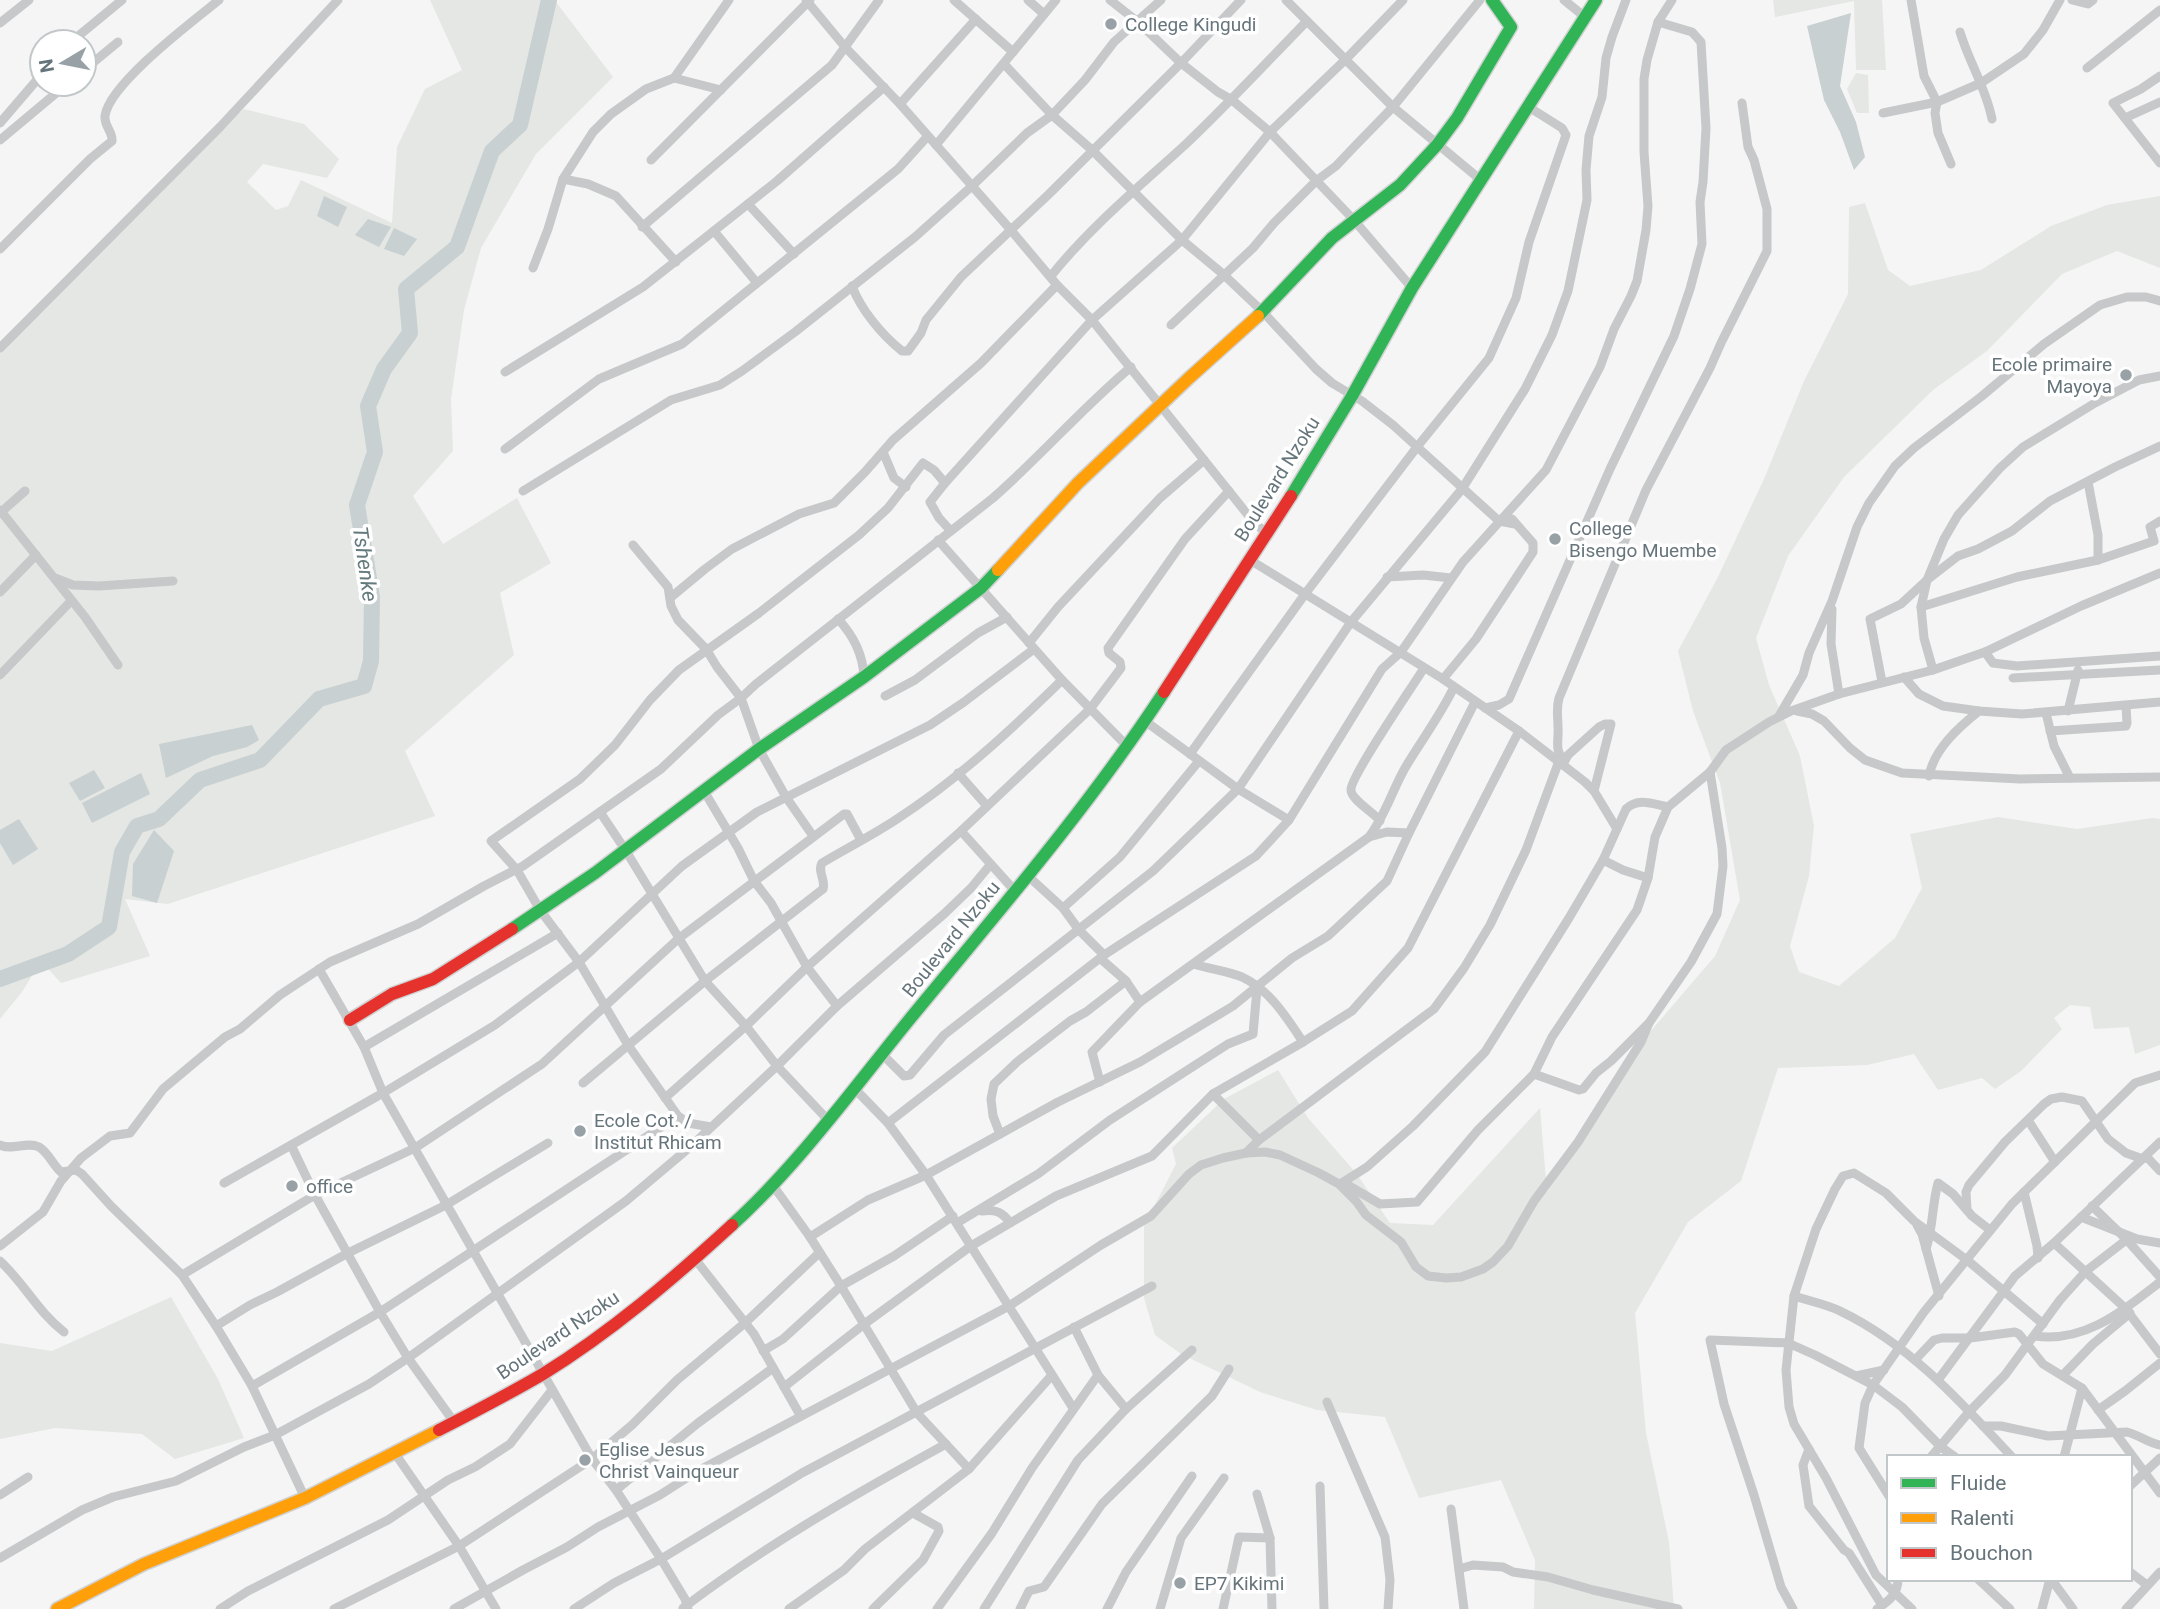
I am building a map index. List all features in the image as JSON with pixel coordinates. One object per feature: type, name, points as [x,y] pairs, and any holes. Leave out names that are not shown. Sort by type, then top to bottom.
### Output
[{"type":"street","points":[[0,23],[29,0]]},
{"type":"street","points":[[88,28],[122,0]]},
{"type":"street","points":[[0,249],[90,159],[112,141],[113,136],[105,114],[118,92],[139,67],[219,0]]},
{"type":"street","points":[[0,348],[220,127],[338,0]]},
{"type":"street","points":[[533,268],[548,229],[562,178],[593,132],[611,114],[646,89],[674,78],[729,0]]},
{"type":"street","points":[[642,227],[832,65],[879,0]]},
{"type":"street","points":[[954,0],[1013,52]]},
{"type":"street","points":[[1028,0],[1044,14]]},
{"type":"street","points":[[936,145],[1056,0]]},
{"type":"street","points":[[1110,0],[1138,22],[1181,63],[1270,132],[1353,219],[1412,288]]},
{"type":"street","points":[[523,491],[671,400],[720,385],[795,332],[915,237],[1027,133],[1052,115],[1086,80],[1114,42],[1161,0]]},
{"type":"street","points":[[852,286],[863,308],[887,336],[902,351],[908,351],[926,320],[961,277],[1048,195],[1241,0]]},
{"type":"street","points":[[1286,0],[1393,107],[1482,181]]},
{"type":"street","points":[[950,530],[930,502],[945,483],[1092,320],[1182,240],[1270,132],[1403,0]]},
{"type":"street","points":[[1171,325],[1253,248],[1274,223],[1316,181],[1336,166],[1393,107],[1480,0]]},
{"type":"street","points":[[350,1020],[392,994],[433,979],[540,910],[626,850],[759,749],[864,677],[981,588],[1079,483],[1285,291],[1332,238],[1353,219],[1394,191],[1437,145],[1488,69],[1511,27],[1492,0]]},
{"type":"street","points":[[1564,0],[1585,17]]},
{"type":"street","name":"Boulevard Nzoku","points":[[57,1609],[144,1564],[305,1497],[542,1374],[593,1340],[695,1259],[750,1209],[854,1088],[1028,876],[1145,721],[1268,533],[1352,396],[1412,288],[1596,0]]},
{"type":"street","points":[[882,1054],[904,1076],[910,1075],[944,1035],[1153,871],[1238,789],[1351,621],[1462,489],[1525,389],[1552,335],[1568,291],[1587,200],[1589,136],[1602,97],[1606,58],[1626,0]]},
{"type":"street","points":[[888,1123],[1103,957],[1256,856],[1289,820],[1382,669],[1401,652],[1451,578],[1546,470],[1600,367],[1637,281],[1648,206],[1644,152],[1644,79],[1658,22],[1672,0]]},
{"type":"street","points":[[1911,0],[1924,76],[1937,102],[1935,113],[1938,133],[1951,164]]},
{"type":"street","points":[[1883,113],[1937,102],[1981,83],[2024,54],[2043,30],[2060,0]]},
{"type":"street","points":[[2073,0],[2088,1]]},
{"type":"street","points":[[651,160],[808,1],[845,47],[900,104],[1054,281],[1092,320],[1256,525],[1268,533]]},
{"type":"street","points":[[2087,68],[2160,10]]},
{"type":"street","points":[[900,104],[976,19]]},
{"type":"street","points":[[670,598],[732,549],[799,514],[834,503],[923,412],[981,363],[1054,281],[1067,256],[1232,100],[1307,21]]},
{"type":"street","points":[[1485,708],[1499,705],[1509,699],[1610,469],[1674,336],[1702,244],[1700,202],[1706,128],[1701,42],[1692,32],[1658,22]]},
{"type":"street","points":[[1960,32],[1965,50],[1988,101],[1992,119]]},
{"type":"street","points":[[98,59],[118,43]]},
{"type":"street","points":[[1004,64],[1052,115],[1093,150],[1182,240],[1263,312],[1316,369],[1332,383],[1371,407],[1499,521],[1522,528],[1533,543],[1533,552],[1476,639],[1443,679]]},
{"type":"street","points":[[2160,76],[2113,103],[2160,163]]},
{"type":"street","points":[[674,78],[721,90]]},
{"type":"street","points":[[505,372],[643,287],[777,181],[884,87]]},
{"type":"street","points":[[0,123],[28,92]]},
{"type":"street","points":[[0,140],[51,98]]},
{"type":"street","points":[[2125,118],[2160,102]]},
{"type":"street","points":[[1562,762],[1558,752],[1556,713],[1559,698],[1646,490],[1767,251],[1767,209],[1748,147],[1742,103]]},
{"type":"street","points":[[1190,754],[1305,594],[1489,358],[1520,289],[1529,242],[1566,135],[1563,128],[1527,106]]},
{"type":"street","points":[[505,449],[599,379],[682,344],[898,169],[927,137]]},
{"type":"street","points":[[562,178],[588,184],[616,196],[676,262]]},
{"type":"street","points":[[748,204],[794,254]]},
{"type":"street","points":[[714,231],[757,283]]},
{"type":"street","points":[[1779,717],[1802,675],[1832,601],[1857,527],[1869,503],[1895,466],[2044,344],[2100,305],[2127,298],[2146,297],[2160,301]]},
{"type":"street","points":[[0,1245],[43,1212],[61,1181],[81,1158],[110,1136],[130,1132],[163,1089],[280,995],[346,954],[434,916],[517,870],[661,769],[718,715],[1021,473],[1103,390],[1131,367]]},
{"type":"street","points":[[1933,670],[1924,638],[1921,607],[1927,580],[1944,539],[1958,515],[2000,468],[2046,432],[2139,380],[2160,376]]},
{"type":"street","points":[[1882,682],[1870,619],[1900,604],[1958,556],[1978,549],[2012,530],[2050,501],[2127,460],[2160,446]]},
{"type":"street","points":[[883,452],[891,472],[906,487]]},
{"type":"street","points":[[223,1183],[383,1093],[495,1025],[579,962],[682,866],[757,812],[930,724],[1032,646],[1058,607],[1160,498],[1205,460]]},
{"type":"street","points":[[711,1127],[688,1123],[678,1116],[628,1045],[579,962],[540,910],[517,870],[491,841],[580,779],[615,745],[650,700],[678,670],[759,613],[859,535],[888,508],[924,463],[945,483]]},
{"type":"street","points":[[2088,482],[2098,535],[2098,560]]},
{"type":"street","points":[[25,491],[0,511],[85,617],[118,665]]},
{"type":"street","points":[[665,1098],[807,967],[961,831],[1090,709],[1121,668],[1120,662],[1109,653],[1108,648],[1185,539],[1229,491]]},
{"type":"street","points":[[1507,512],[1515,524]]},
{"type":"street","points":[[1921,607],[2017,577],[2098,560],[2154,541],[2150,527],[2160,521]]},
{"type":"street","points":[[938,540],[1062,680],[1126,746]]},
{"type":"street","points":[[633,545],[668,587],[673,613],[706,649],[741,698],[759,749],[786,797],[813,836]]},
{"type":"street","points":[[0,592],[36,555]]},
{"type":"street","points":[[1250,560],[1443,679],[1562,762],[1594,791],[1617,829]]},
{"type":"street","points":[[454,1609],[800,1415],[1009,1306],[1101,1245],[1151,1216],[1178,1185],[1201,1165],[1247,1153],[1280,1154],[1380,1204],[1417,1202],[1478,1130],[1534,1074],[1552,1037],[1637,910],[1648,878],[1655,837],[1668,807],[1710,772],[1726,750],[1791,711],[1839,694],[1933,670],[1985,652],[2081,606],[2160,573]]},
{"type":"street","points":[[53,577],[73,585],[90,586],[173,581]]},
{"type":"street","points":[[1387,577],[1451,578]]},
{"type":"street","points":[[0,675],[71,601]]},
{"type":"street","points":[[1832,601],[1831,644],[1839,694]]},
{"type":"street","points":[[885,696],[915,680],[978,633],[1007,617]]},
{"type":"street","points":[[838,620],[859,651],[864,677]]},
{"type":"street","points":[[1985,652],[1993,663],[2017,666],[2160,656]]},
{"type":"street","points":[[2068,711],[2081,662]]},
{"type":"street","points":[[1380,821],[1351,789],[1370,753],[1424,668]]},
{"type":"street","points":[[2013,677],[2160,670]]},
{"type":"street","points":[[1904,677],[1919,694],[1943,706],[1979,711],[2046,713],[2160,702]]},
{"type":"street","points":[[583,1083],[705,981],[823,889],[820,867],[822,863],[895,820],[958,773],[1011,729],[1062,680]]},
{"type":"street","points":[[1100,1082],[1093,1050],[1140,1002],[1369,837],[1380,821],[1406,766],[1442,711],[1454,687]]},
{"type":"street","points":[[810,1237],[868,1200],[926,1175],[1058,1102],[1140,1062],[1257,988],[1292,958],[1328,936],[1387,881],[1475,702]]},
{"type":"street","points":[[2050,731],[2126,726],[2126,706]]},
{"type":"street","points":[[1791,711],[1812,714],[1824,721],[1866,760],[1902,773],[2020,779],[2160,777]]},
{"type":"street","points":[[1929,776],[1934,760],[1948,740],[1979,711]]},
{"type":"street","points":[[2046,713],[2057,755],[2070,778]]},
{"type":"street","points":[[1145,721],[1238,789],[1289,820]]},
{"type":"street","points":[[1247,1153],[1259,1140],[1371,1059],[1434,1009],[1465,968],[1490,925],[1526,850],[1562,762],[1599,727],[1611,724],[1594,791]]},
{"type":"street","points":[[784,1387],[971,1246],[1056,1196],[1152,1156],[1213,1094],[1352,1011],[1408,948],[1519,731]]},
{"type":"street","points":[[1063,908],[1120,857],[1199,761]]},
{"type":"street","points":[[1534,1074],[1581,1090],[1649,1023],[1691,962],[1717,914],[1723,866],[1723,848],[1710,772]]},
{"type":"street","points":[[958,773],[987,806]]},
{"type":"street","points":[[704,791],[754,881],[807,967],[837,1006]]},
{"type":"street","points":[[1341,1183],[1367,1167],[1413,1126],[1485,1052],[1569,918],[1602,860],[1626,809],[1632,803],[1640,802],[1668,807]]},
{"type":"street","points":[[600,812],[705,981],[746,1026],[777,1066],[827,1119]]},
{"type":"street","points":[[182,1275],[315,1195],[415,1148],[542,1064],[678,939],[845,813],[861,840]]},
{"type":"street","points":[[961,831],[1015,891]]},
{"type":"street","points":[[1369,837],[1387,832],[1409,833]]},
{"type":"street","points":[[1602,860],[1648,878]]},
{"type":"street","points":[[0,1558],[82,1510],[113,1497],[176,1481],[244,1447],[275,1435],[369,1384],[408,1358],[626,1201],[711,1127],[837,1006],[952,907],[990,865]]},
{"type":"street","points":[[1028,876],[1063,908],[1079,930],[1126,981],[1140,1002]]},
{"type":"street","points":[[364,1047],[558,933]]},
{"type":"street","points":[[1194,964],[1244,978],[1274,1001],[1303,1042]]},
{"type":"street","points":[[319,969],[364,1047],[383,1093],[542,1374],[592,1459],[616,1490],[661,1559],[685,1608],[737,1569],[839,1502],[946,1444]]},
{"type":"street","points":[[1000,1134],[993,1116],[991,1099],[994,1084],[1017,1062],[1126,981]]},
{"type":"street","points":[[975,1213],[1038,1174],[1110,1120],[1228,1044],[1253,1034],[1257,988]]},
{"type":"street","points":[[1341,1183],[1367,1215],[1401,1242],[1423,1274],[1437,1278],[1461,1277],[1483,1269],[1508,1246],[1534,1201],[1585,1132],[1641,1042],[1649,1023]]},
{"type":"street","points":[[1887,1493],[1859,1448],[1865,1403],[1872,1385],[1967,1259],[2024,1192],[2135,1083],[2160,1075]]},
{"type":"street","points":[[2148,1079],[2160,1083]]},
{"type":"street","points":[[854,1088],[888,1123],[926,1175],[1073,1408]]},
{"type":"street","points":[[1213,1094],[1259,1140]]},
{"type":"street","points":[[1967,1210],[1966,1189],[1969,1185],[2005,1142],[2051,1099],[2069,1097],[2082,1101],[2108,1139],[2126,1153],[2144,1157],[2160,1171]]},
{"type":"street","points":[[252,1386],[380,1312],[678,1116]]},
{"type":"street","points":[[2028,1120],[2055,1163]]},
{"type":"street","points":[[1938,1380],[2015,1276],[2038,1258],[2160,1142]]},
{"type":"street","points":[[216,1326],[348,1253],[446,1205],[548,1143]]},
{"type":"street","points":[[0,1145],[10,1148],[35,1145],[41,1148],[61,1172],[76,1170],[82,1174],[182,1275],[252,1386],[305,1497]]},
{"type":"street","points":[[291,1145],[315,1195],[380,1312],[408,1358],[454,1422]]},
{"type":"street","points":[[1912,1609],[1876,1575],[1844,1511],[1794,1424],[1789,1407],[1786,1370],[1794,1296],[1816,1229],[1835,1189],[1847,1174],[1854,1173],[1886,1193],[1914,1221],[1967,1259],[2043,1324]]},
{"type":"street","points":[[1926,1249],[1938,1183],[1990,1230]]},
{"type":"street","points":[[772,1184],[841,1286],[916,1413],[969,1469]]},
{"type":"street","points":[[2024,1192],[2038,1258]]},
{"type":"street","points":[[2092,1206],[2118,1232]]},
{"type":"street","points":[[763,1351],[783,1339],[841,1286],[955,1219],[985,1210],[998,1211],[1010,1223]]},
{"type":"street","points":[[2063,1376],[2160,1279],[2128,1238],[2081,1217]]},
{"type":"street","points":[[1914,1221],[1922,1234],[1939,1296]]},
{"type":"street","points":[[1793,1609],[1781,1587],[1724,1404],[1710,1340],[1788,1343],[1872,1385],[1910,1413],[1921,1428],[1948,1453],[1969,1412],[2005,1375],[2060,1300],[2086,1271],[2128,1238],[2160,1243]]},
{"type":"street","points":[[2054,1243],[2127,1311],[2160,1354]]},
{"type":"street","points":[[334,1609],[458,1546],[592,1459],[819,1253]]},
{"type":"street","points":[[695,1259],[746,1322],[800,1415]]},
{"type":"street","points":[[0,1261],[49,1320],[64,1332]]},
{"type":"street","points":[[574,1609],[802,1473],[1152,1286]]},
{"type":"street","points":[[1794,1296],[1839,1310],[1881,1334],[1938,1380],[2010,1455]]},
{"type":"street","points":[[1915,1360],[1934,1340],[1942,1338],[1970,1338],[2015,1332],[2032,1340],[2078,1334],[2127,1311]]},
{"type":"street","points":[[1074,1327],[1098,1375],[1126,1409]]},
{"type":"street","points":[[2032,1340],[2043,1364],[2082,1388],[2131,1455]]},
{"type":"street","points":[[984,1609],[1078,1460],[1126,1409],[1192,1350]]},
{"type":"street","points":[[2098,1410],[2160,1363]]},
{"type":"street","points":[[616,1490],[698,1423],[773,1368]]},
{"type":"street","points":[[1020,1609],[1029,1591],[1045,1587],[1102,1504],[1212,1396],[1230,1369]]},
{"type":"street","points":[[1856,1376],[1884,1370]]},
{"type":"street","points":[[789,1609],[844,1570],[865,1549],[969,1469],[1052,1375]]},
{"type":"street","points":[[937,1609],[992,1533],[1032,1468],[1098,1375]]},
{"type":"street","points":[[2065,1455],[2082,1388]]},
{"type":"street","points":[[220,1609],[248,1591],[380,1525],[448,1480],[475,1467],[510,1444],[552,1390]]},
{"type":"street","points":[[1327,1402],[1385,1537],[1390,1580],[1388,1609]]},
{"type":"street","points":[[1983,1426],[2023,1430],[2035,1435],[2127,1432],[2160,1445]]},
{"type":"street","points":[[1809,1449],[1803,1465],[1812,1513],[1849,1553],[1880,1607],[1896,1594],[1898,1581]]},
{"type":"street","points":[[394,1452],[458,1546],[496,1609]]},
{"type":"street","points":[[2132,1457],[2160,1493]]},
{"type":"street","points":[[2132,1484],[2160,1458]]},
{"type":"street","points":[[1107,1609],[1126,1572],[1192,1476]]},
{"type":"street","points":[[0,1495],[28,1477]]},
{"type":"street","points":[[1160,1609],[1181,1538],[1224,1478]]},
{"type":"street","points":[[1320,1486],[1324,1609]]},
{"type":"street","points":[[1257,1494],[1270,1538],[1272,1609]]},
{"type":"street","points":[[1451,1509],[1464,1609]]},
{"type":"street","points":[[873,1609],[923,1560],[939,1531],[938,1527],[913,1513]]},
{"type":"street","points":[[1223,1609],[1239,1537],[1270,1538]]},
{"type":"street","points":[[1459,1569],[1473,1565],[1503,1567],[1513,1572],[1548,1577],[1678,1609]]},
{"type":"street","points":[[2126,1609],[2160,1572]]},
{"type":"street","points":[[2132,1574],[2147,1585]]},
{"type":"street","points":[[1980,1581],[2010,1609]]},
{"type":"street","points":[[2042,1609],[2050,1581]]},
{"type":"street","points":[[2052,1581],[2073,1609]]},
{"type":"shaded area","points":[[430,0],[557,0],[613,77],[536,154],[481,248],[464,310],[451,399],[453,451],[413,496],[443,544],[517,498],[551,563],[500,593],[514,655],[405,751],[435,816],[168,904],[125,899],[150,956],[61,983],[41,961],[22,992],[0,1019],[0,348],[220,127],[244,109],[304,124],[339,159],[327,178],[263,164],[247,182],[276,210],[288,206],[301,180],[392,223],[397,147],[425,89],[462,70]]},
{"type":"shaded area","points":[[1773,0],[1882,0],[1886,70],[1856,70],[1854,1],[1775,17]]},
{"type":"shaded area","points":[[1851,13],[1840,86],[1856,122],[1865,157],[1854,170],[1840,132],[1824,100],[1807,26]]},
{"type":"shaded area","points":[[1856,73],[1868,75],[1869,113],[1857,113],[1847,89]]},
{"type":"shaded area","points":[[324,196],[347,207],[338,227],[317,216]]},
{"type":"shaded area","points":[[2160,196],[2160,268],[2117,251],[2062,274],[1987,351],[1933,390],[1844,477],[1788,556],[1756,638],[1769,685],[1800,756],[1814,826],[1809,876],[1790,946],[1799,972],[1839,986],[1895,938],[1922,888],[1910,834],[1998,817],[2077,829],[2160,819],[2160,1045],[2135,1054],[2129,1027],[2094,1029],[2090,1007],[2070,1005],[2054,1018],[2062,1029],[2021,1071],[1995,1089],[1982,1078],[1938,1090],[1914,1054],[1867,1065],[1778,1068],[1741,1181],[1688,1222],[1635,1313],[1646,1433],[1669,1542],[1674,1609],[1534,1609],[1535,1560],[1501,1480],[1419,1498],[1385,1417],[1317,1410],[1260,1392],[1181,1354],[1155,1335],[1144,1298],[1144,1226],[1176,1164],[1172,1148],[1224,1099],[1278,1070],[1308,1118],[1356,1173],[1390,1223],[1433,1225],[1540,1108],[1547,1192],[1650,1032],[1715,956],[1740,900],[1720,783],[1693,711],[1678,651],[1718,577],[1764,479],[1804,381],[1848,294],[1849,207],[1865,203],[1888,270],[1910,286],[1981,270],[2051,226],[2107,205]]},
{"type":"shaded area","points":[[368,219],[391,227],[379,247],[355,235]]},
{"type":"shaded area","points":[[394,228],[417,239],[404,256],[384,249]]},
{"type":"shaded area","points":[[252,725],[259,740],[247,747],[213,756],[166,778],[159,744]]},
{"type":"shaded area","points":[[94,770],[105,788],[80,801],[69,783]]},
{"type":"shaded area","points":[[141,773],[150,794],[92,823],[82,803]]},
{"type":"shaded area","points":[[19,819],[38,849],[13,865],[0,843],[0,830]]},
{"type":"shaded area","points":[[154,830],[174,851],[157,903],[132,896],[133,864]]},
{"type":"shaded area","points":[[171,1297],[218,1379],[244,1438],[175,1459],[142,1434],[55,1428],[0,1439],[0,1343],[52,1351]]},
{"type":"waterway","name":"Tshenke","points":[[0,979],[68,954],[109,927],[122,852],[137,826],[159,819],[200,780],[260,760],[319,699],[364,686],[371,661],[372,597],[357,505],[375,452],[368,406],[384,369],[410,333],[406,289],[457,247],[492,151],[520,125],[549,0]]},
{"type":"traffic: fast","points":[[1258,316],[1332,238],[1400,185],[1437,145],[1457,118],[1511,27],[1492,0]]},
{"type":"traffic: fast","points":[[1291,496],[1352,396],[1412,288],[1596,0]]},
{"type":"traffic: fast","points":[[512,929],[595,873],[759,749],[864,677],[981,588],[998,570]]},
{"type":"traffic: fast","points":[[732,1225],[802,1152],[1008,900],[1073,819],[1164,692]]},
{"type":"traffic: slow","points":[[998,570],[1078,483],[1258,316]]},
{"type":"traffic: slow","points":[[57,1609],[144,1564],[305,1498],[439,1430]]},
{"type":"traffic: jam","points":[[1164,692],[1291,496]]},
{"type":"traffic: jam","points":[[350,1020],[392,994],[433,979],[512,929]]},
{"type":"traffic: jam","points":[[439,1430],[543,1374],[593,1341],[664,1285],[732,1225]]},
{"type":"place","name":"College Kingudi","points":[[1111,24]]},
{"type":"place","name":"Ecole primaire Mayoya","points":[[2126,375]]},
{"type":"place","name":"College Bisengo Muembe","points":[[1555,539]]},
{"type":"place","name":"Ecole Cot. / Institut Rhicam","points":[[580,1131]]},
{"type":"place","name":"office","points":[[292,1186]]},
{"type":"place","name":"Eglise Jesus Christ Vainqueur","points":[[585,1460]]},
{"type":"place","name":"EP7 Kikimi","points":[[1180,1583]]}]
